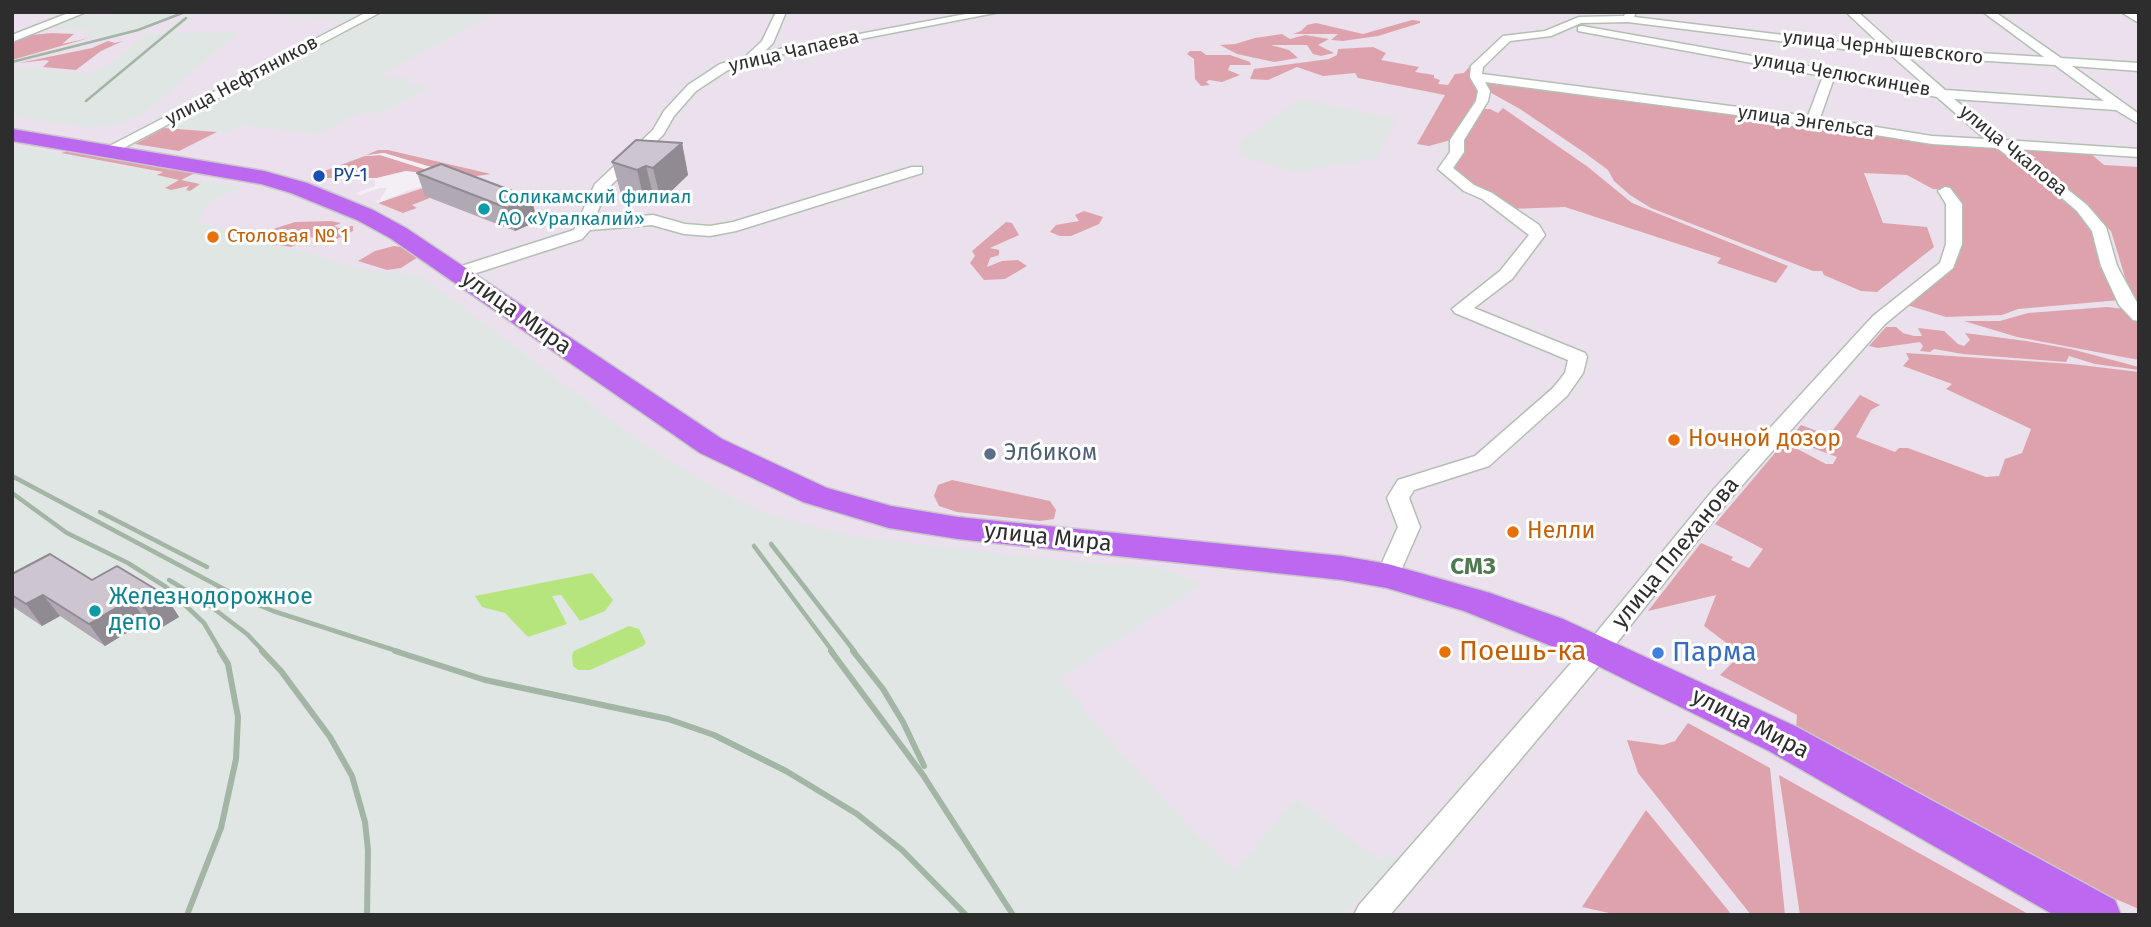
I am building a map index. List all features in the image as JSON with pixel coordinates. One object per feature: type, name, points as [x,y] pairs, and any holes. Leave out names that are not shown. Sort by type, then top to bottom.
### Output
[{"type":"highway","name":"улица Мира","points":[[12,135],[242,173],[299,188],[398,233],[711,446],[776,479],[835,501],[889,517],[958,528],[1273,559],[1388,576],[1476,602],[1597,649],[1783,739],[2098,915]]},
{"type":"street","points":[[12,39],[81,12]]},
{"type":"street","name":"улица Нефтяников","points":[[109,150],[376,12]]},
{"type":"street","points":[[750,58],[767,43],[781,12]]},
{"type":"street","name":"улица Чапаева","points":[[583,226],[600,187],[658,131],[668,114],[705,77],[750,58],[995,12]]},
{"type":"street","name":"улица Чкалова","points":[[1851,12],[2002,146],[2046,177],[2082,208],[2100,230],[2109,266],[2128,305],[2139,316]]},
{"type":"street","points":[[1988,12],[2139,120]]},
{"type":"street","points":[[2126,12],[2139,20]]},
{"type":"street","name":"улица Чернышевского","points":[[1476,77],[1477,66],[1507,38],[1538,36],[1588,19],[1630,16],[1896,52],[2139,67]]},
{"type":"street","name":"улица Челюскинцев","points":[[1566,27],[1942,94],[2120,106]]},
{"type":"street","points":[[1813,121],[1818,100],[1830,73]]},
{"type":"street","points":[[1388,576],[1409,527],[1398,498],[1406,485],[1482,461],[1560,392],[1574,373],[1578,357],[1461,309],[1506,275],[1537,235],[1533,228],[1487,196],[1469,188],[1445,169],[1457,152],[1457,140],[1482,101],[1484,91],[1476,77]]},
{"type":"street","name":"улица Энгельса","points":[[1476,77],[1813,121],[1932,140],[2139,153]]},
{"type":"street","points":[[458,273],[566,241],[576,236],[583,226],[653,220],[684,229],[710,231],[736,226],[917,170]]},
{"type":"street","name":"улица Плеханова","points":[[1370,915],[1597,649],[1722,494],[1879,320],[1947,265],[1954,244],[1954,204],[1945,191]]},
{"type":"shaded area","points":[[116,12],[182,12],[141,28],[102,38],[82,37],[93,31],[48,28],[84,14],[105,16]]},
{"type":"shaded area","points":[[191,12],[199,12],[173,33],[238,32],[143,114],[113,126],[101,125],[94,128],[12,117],[12,66],[89,74],[116,60],[147,34],[161,34]]},
{"type":"shaded area","points":[[389,12],[495,12],[379,76],[413,79],[407,84],[429,87],[378,114],[369,112],[352,116],[317,134],[241,125],[227,132],[164,128],[320,43]]},
{"type":"shaded area","points":[[246,13],[364,13],[344,23],[332,19]]},
{"type":"shaded area","points":[[1412,20],[1420,23],[1378,36],[1343,41],[1331,40],[1338,34],[1293,34],[1316,23],[1363,34]]},
{"type":"shaded area","points":[[74,34],[62,44],[89,38],[12,60],[12,42],[32,35]]},
{"type":"shaded area","points":[[1282,34],[1290,39],[1305,35],[1329,39],[1318,45],[1334,53],[1321,56],[1313,54],[1307,45],[1271,45],[1289,50],[1298,58],[1274,62],[1237,54],[1220,45],[1235,44]]},
{"type":"shaded area","points":[[108,41],[123,41],[101,51],[76,70],[43,67],[49,61],[46,60],[19,63],[92,48]]},
{"type":"shaded area","points":[[1373,47],[1386,53],[1381,60],[1419,67],[1415,72],[1434,75],[1434,78],[1440,80],[1438,84],[1448,85],[1455,74],[1464,73],[1470,66],[1473,67],[1470,78],[1480,91],[1476,93],[1481,94],[1454,139],[1429,146],[1417,144],[1445,95],[1358,78],[1355,73],[1323,76],[1297,67],[1268,80],[1250,79],[1254,69],[1329,59],[1337,55],[1338,49]]},
{"type":"shaded area","points":[[1190,51],[1201,51],[1206,55],[1230,55],[1250,62],[1251,65],[1230,65],[1228,70],[1240,75],[1222,82],[1209,80],[1206,82],[1210,85],[1201,86],[1195,79],[1194,59],[1187,54]]},
{"type":"shaded area","points":[[1484,80],[1603,99],[1635,100],[1994,148],[2010,155],[2079,214],[2097,236],[2120,300],[2018,309],[2002,315],[1946,317],[1907,305],[1942,276],[1961,235],[1957,195],[1947,190],[1933,189],[1907,175],[1864,173],[1883,223],[1927,227],[1934,247],[1877,292],[1861,291],[1824,275],[1822,271],[1813,271],[1651,208],[1630,195],[1614,181],[1608,170],[1585,153],[1520,109],[1486,90]]},
{"type":"shaded area","points":[[1300,99],[1396,119],[1376,158],[1293,172],[1240,155],[1239,142]]},
{"type":"shaded area","points":[[1503,108],[1588,167],[1632,203],[1788,266],[1776,283],[1717,263],[1721,258],[1565,207],[1510,209],[1454,173],[1451,168],[1461,139],[1483,109],[1498,113]]},
{"type":"shaded area","points":[[164,128],[217,132],[179,151],[135,144]]},
{"type":"shaded area","points":[[12,145],[241,188],[208,202],[198,222],[365,270],[421,276],[647,447],[736,500],[764,513],[851,536],[1056,560],[1159,568],[1202,584],[1058,680],[1190,828],[1235,871],[1296,799],[1380,860],[1390,854],[1402,863],[1392,876],[1385,872],[1342,915],[12,915]]},
{"type":"shaded area","points":[[2016,148],[2076,151],[2091,154],[2104,165],[2139,167],[2139,305],[2128,287],[2111,231],[2052,175],[2027,159],[2036,158],[2031,154],[2020,154]]},
{"type":"shaded area","points":[[76,149],[197,172],[181,180],[200,184],[190,191],[186,190],[189,186],[171,190],[165,188],[179,180],[157,175],[163,172],[61,153]]},
{"type":"shaded area","points":[[378,150],[491,174],[463,178],[384,153],[366,155]]},
{"type":"shaded area","points":[[384,153],[462,176],[410,190],[378,203],[375,201],[380,200],[387,188],[360,195],[356,193],[375,186],[375,180],[321,179],[377,178],[406,171],[443,175],[380,155],[365,156]]},
{"type":"shaded area","points":[[380,155],[445,175],[419,176],[406,171],[377,178],[319,178],[324,176],[319,173],[365,156]]},
{"type":"shaded area","points":[[426,187],[427,196],[430,198],[412,205],[417,208],[403,213],[378,203]]},
{"type":"shaded area","points":[[1084,211],[1103,217],[1099,224],[1071,236],[1050,232],[1056,225],[1079,221],[1075,215]]},
{"type":"shaded area","points":[[295,222],[341,223],[334,226],[339,228],[353,226],[353,231],[331,242],[311,237],[291,247],[242,239]]},
{"type":"shaded area","points":[[1006,222],[1012,223],[1019,235],[990,248],[999,250],[999,255],[990,258],[987,267],[1002,261],[1018,260],[1027,266],[1005,279],[984,280],[970,263],[975,256],[972,251]]},
{"type":"shaded area","points":[[394,246],[408,248],[418,257],[401,268],[387,270],[358,261],[375,251]]},
{"type":"shaded area","points":[[2107,307],[2125,309],[2139,324],[2139,360],[2017,337],[1964,321],[2000,321],[2028,313]]},
{"type":"shaded area","points":[[1886,327],[1896,327],[1903,333],[1914,336],[1922,336],[1918,328],[1944,331],[1964,346],[1970,340],[1965,333],[2026,341],[2071,349],[2139,367],[2139,370],[2095,364],[2069,356],[2066,362],[1963,354],[1934,349],[1930,352],[1920,351],[1923,346],[1920,342],[1878,348],[1869,346]]},
{"type":"shaded area","points":[[1906,353],[2072,364],[2139,372],[2139,909],[2111,897],[1796,729],[1797,715],[1720,675],[1741,654],[1704,626],[1716,595],[1648,611],[1701,543],[1733,557],[1731,560],[1749,568],[1763,549],[1715,524],[1780,447],[1788,444],[1826,464],[1833,464],[1837,457],[1789,439],[1801,425],[1822,433],[1819,437],[1834,443],[1837,439],[1829,435],[1860,395],[1880,405],[1871,410],[1856,437],[1895,452],[1899,448],[1908,448],[1986,477],[1999,476],[2005,459],[2022,453],[2031,429],[1946,389],[1952,384],[1903,366],[1909,359]]},
{"type":"shaded area","points":[[952,480],[1050,501],[1056,510],[1054,519],[1040,521],[957,512],[939,506],[934,496],[938,485]]},
{"type":"shaded area","points":[[592,573],[613,600],[605,611],[580,621],[561,595],[552,596],[567,624],[528,637],[505,613],[482,607],[475,596]]},
{"type":"shaded area","points":[[629,626],[639,629],[646,643],[643,646],[590,670],[578,670],[573,666],[574,651]]},
{"type":"shaded area","points":[[1688,723],[1770,768],[1785,915],[1751,915],[1638,773],[1627,740],[1663,745],[1675,741]]},
{"type":"shaded area","points":[[1779,775],[2030,915],[1800,915]]},
{"type":"shaded area","points":[[1646,810],[1732,915],[1618,915],[1582,907]]},
{"type":"building","points":[[636,140],[682,143],[653,168],[646,166],[637,170],[612,162]]},
{"type":"building","points":[[441,164],[531,198],[507,208],[417,173]]},
{"type":"building","points":[[50,554],[92,580],[117,566],[165,595],[144,608],[131,599],[89,624],[43,595],[26,604],[12,595],[12,574]]},
{"type":"railway","points":[[12,62],[138,30],[185,12]]},
{"type":"railway","points":[[86,101],[186,18]]},
{"type":"railway","points":[[12,476],[237,596],[273,611],[400,652]]},
{"type":"railway","points":[[12,493],[67,533],[128,563],[166,587],[204,623],[221,652]]},
{"type":"railway","points":[[100,512],[207,567]]},
{"type":"railway","points":[[771,544],[855,652]]},
{"type":"railway","points":[[754,546],[833,652]]},
{"type":"railway","points":[[169,580],[201,599],[247,634],[264,652]]},
{"type":"railway","points":[[187,915],[221,828],[236,759],[238,717],[228,664],[220,651]]},
{"type":"railway","points":[[262,651],[281,671],[330,737],[352,776],[365,822],[368,850],[367,915]]},
{"type":"railway","points":[[395,651],[485,680],[668,719],[714,735],[786,771],[857,814],[902,850],[966,915]]},
{"type":"railway","points":[[831,651],[923,775],[1013,915]]},
{"type":"railway","points":[[853,651],[883,689],[903,722],[924,766]]},
{"type":"place","name":"РУ-1","points":[[319,176]]},
{"type":"place","name":"Соликамский филиал АО «Уралкалий»","points":[[484,209]]},
{"type":"place","name":"Столовая № 1","points":[[213,237]]},
{"type":"place","name":"Ночной дозор","points":[[1674,440]]},
{"type":"place","name":"Элбиком","points":[[990,454]]},
{"type":"place","name":"Нелли","points":[[1513,532]]},
{"type":"place","name":"Железнодорожное депо","points":[[95,611]]},
{"type":"place","name":"Поешь-ка","points":[[1445,652]]},
{"type":"place","name":"Парма","points":[[1658,653]]},
{"type":"district","name":"СМЗ","points":[[1473,567]]}]
